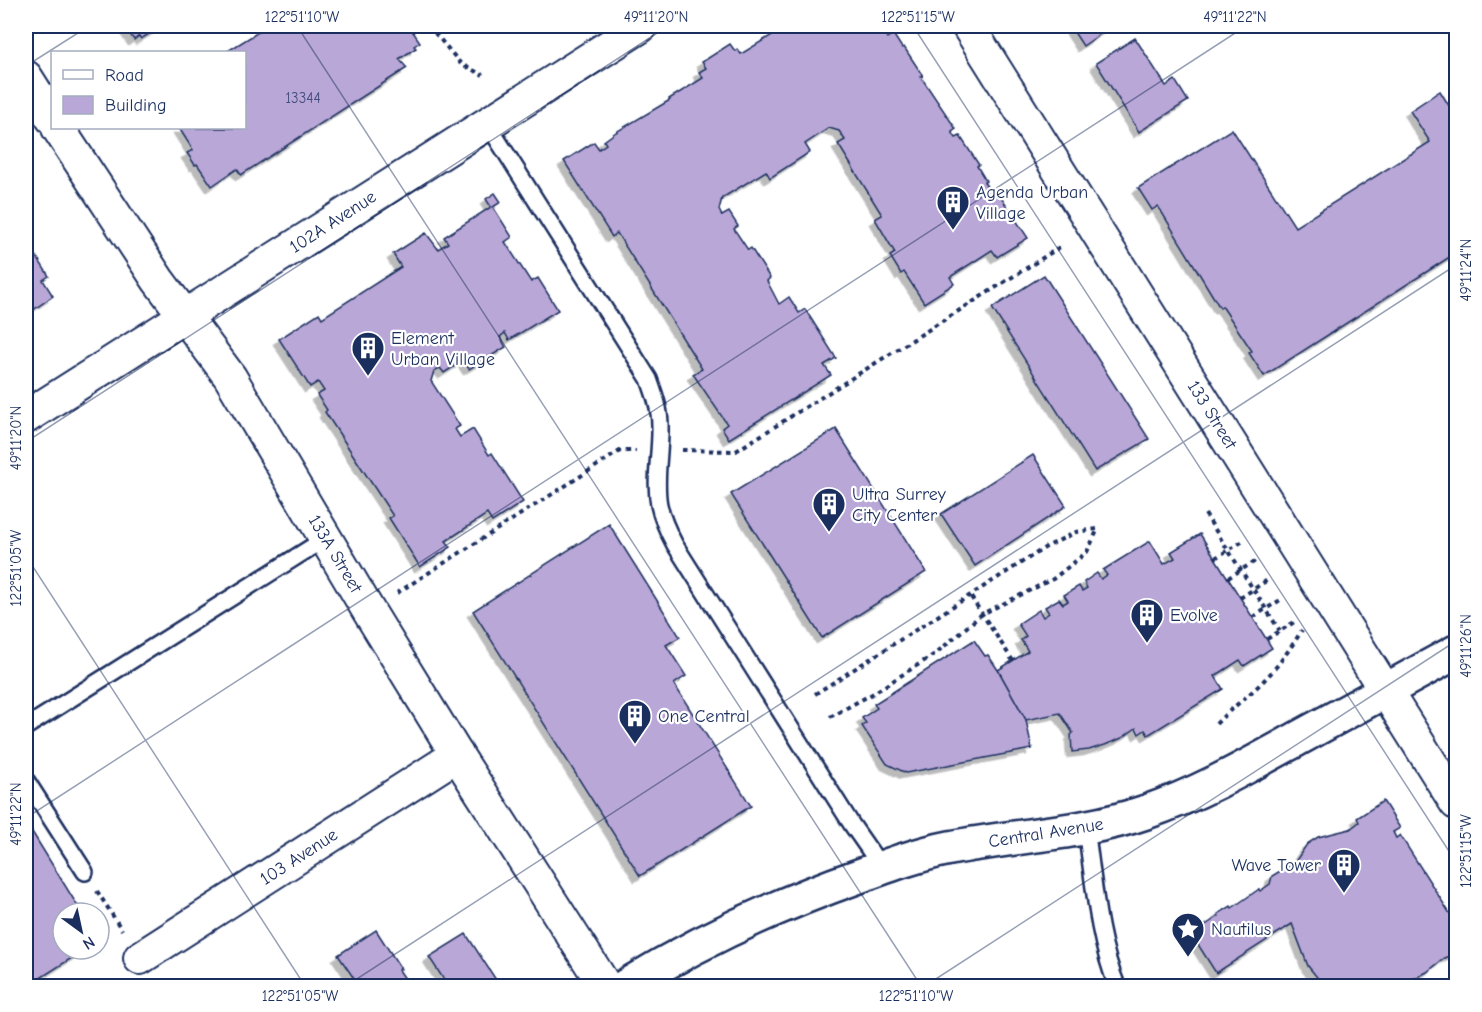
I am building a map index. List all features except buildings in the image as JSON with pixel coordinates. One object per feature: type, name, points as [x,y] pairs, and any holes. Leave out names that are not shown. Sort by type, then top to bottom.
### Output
[{"type":"street","name":"102A Avenue","points":[[26,417],[641,26]]},
{"type":"street","name":"133 Street","points":[[968,26],[1456,803]]},
{"type":"street","points":[[26,77],[51,116]]},
{"type":"street","name":"133A Street","points":[[59,129],[158,280],[230,377],[368,610],[605,987]]},
{"type":"street","name":"Central Avenue","points":[[626,987],[688,950],[754,917],[803,896],[882,868],[950,848],[1086,829],[1115,822],[1182,799],[1233,774],[1456,652]]},
{"type":"street","name":"103 Avenue","points":[[140,958],[458,755]]},
{"type":"lane","points":[[487,123],[649,379],[656,399],[660,422],[657,483],[659,504],[665,526],[852,825],[882,868]]},
{"type":"lane","points":[[26,727],[326,538]]},
{"type":"lane","points":[[26,780],[85,872]]},
{"type":"lane","points":[[1086,829],[1101,928],[1110,969],[1117,987]]},
{"type":"path","points":[[429,26],[461,64],[483,75]]},
{"type":"path","points":[[682,450],[736,451],[1059,248]]},
{"type":"path","points":[[368,610],[620,451],[659,452]]},
{"type":"path","points":[[1205,514],[1280,631]]},
{"type":"path","points":[[815,694],[971,597],[1046,547],[1076,532],[1098,529],[1087,552],[1053,579],[982,614],[935,654],[872,694],[830,717]]},
{"type":"path","points":[[1215,558],[1245,540]]},
{"type":"path","points":[[1228,578],[1257,560]]},
{"type":"path","points":[[1240,598],[1269,579]]},
{"type":"path","points":[[971,597],[1013,661]]},
{"type":"path","points":[[1253,617],[1282,599]]},
{"type":"path","points":[[1267,639],[1296,621]]},
{"type":"path","points":[[1216,724],[1270,673],[1302,630]]},
{"type":"place","name":"Agenda Urban Village","points":[[953,231]]},
{"type":"place","name":"Element Urban Village","points":[[368,377]]},
{"type":"place","name":"Ultra Surrey City Center","points":[[829,533]]},
{"type":"place","name":"Evolve","points":[[1147,644]]},
{"type":"place","name":"One Central","points":[[635,745]]},
{"type":"place","name":"Wave Tower","points":[[1344,894]]},
{"type":"place","name":"Nautilus","points":[[1188,958]]}]
